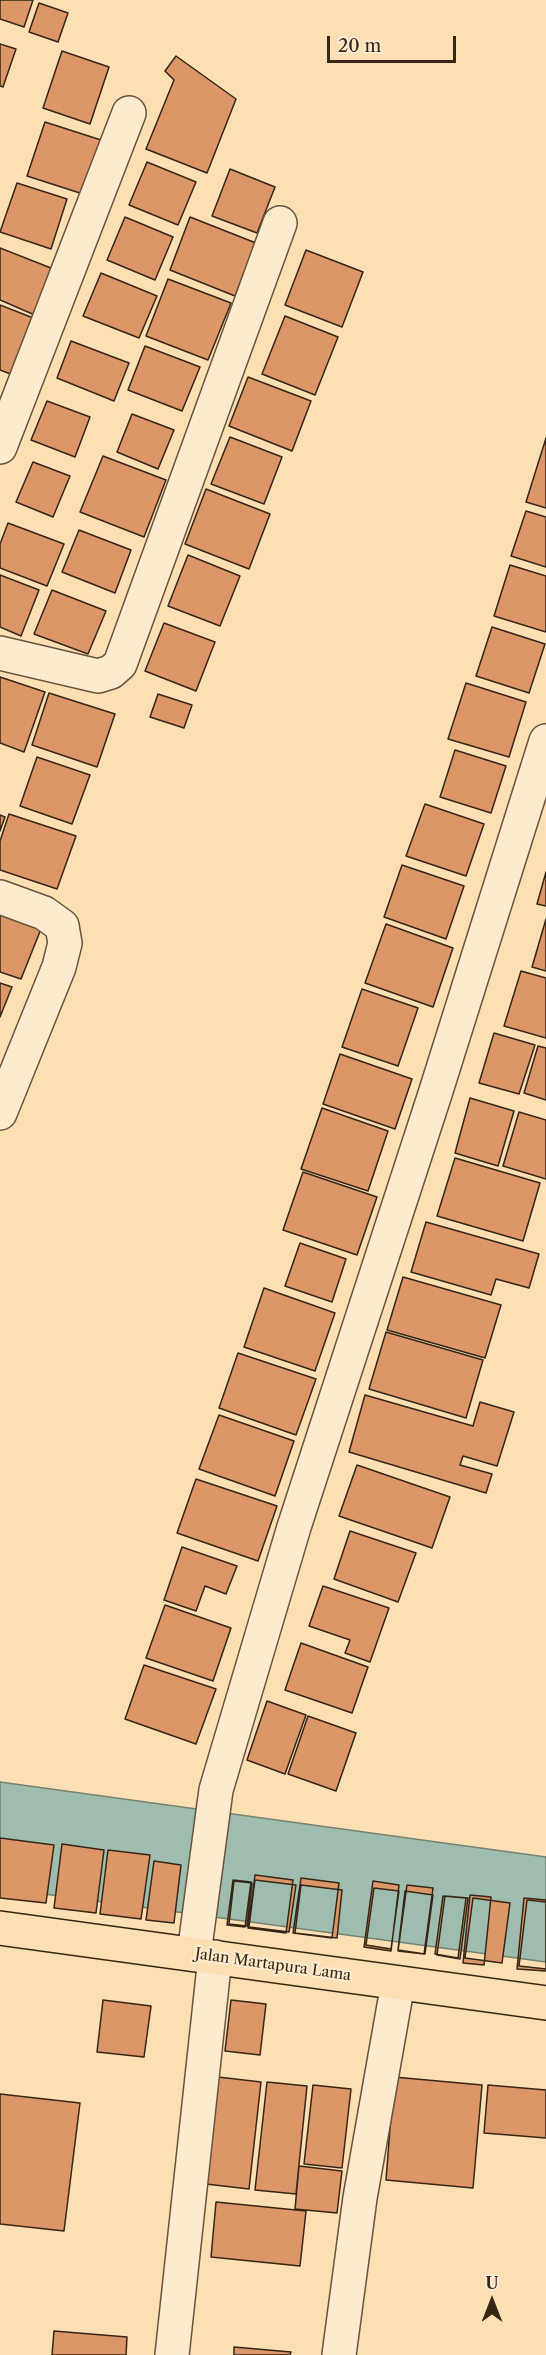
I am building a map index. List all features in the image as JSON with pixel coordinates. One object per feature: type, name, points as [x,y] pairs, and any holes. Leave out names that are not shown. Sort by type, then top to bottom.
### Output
[{"type":"main road","name":"Jalan Martapura Lama","points":[[0,1928],[202,1948],[399,1983],[546,2003]]},
{"type":"street","points":[[0,447],[129,113]]},
{"type":"street","points":[[0,653],[98,676],[111,672],[120,664],[280,223]]},
{"type":"street","points":[[172,2355],[216,1790],[294,1527],[432,1106],[546,741]]},
{"type":"street","points":[[0,897],[44,913],[62,926],[65,943],[51,987],[0,1113]]},
{"type":"street","points":[[339,2355],[360,2199],[399,1983]]},
{"type":"shaded area","points":[[0,1782],[546,1857],[546,1962],[0,1888]]},
{"type":"building","points":[[0,0],[33,0],[24,27],[0,19]]},
{"type":"building","points":[[39,3],[68,13],[58,42],[29,32]]},
{"type":"building","points":[[0,44],[16,49],[3,87],[0,86]]},
{"type":"building","points":[[62,51],[109,67],[90,124],[43,108]]},
{"type":"building","points":[[176,56],[236,99],[207,173],[146,149],[174,80],[165,71]]},
{"type":"building","points":[[45,122],[101,140],[83,194],[27,176]]},
{"type":"building","points":[[147,162],[196,182],[178,225],[129,205]]},
{"type":"building","points":[[230,169],[275,187],[257,233],[212,216]]},
{"type":"building","points":[[17,183],[67,199],[51,249],[0,232]]},
{"type":"building","points":[[125,217],[173,237],[155,280],[107,260]]},
{"type":"building","points":[[190,217],[256,243],[235,296],[170,270]]},
{"type":"building","points":[[0,248],[56,270],[37,316],[0,300]]},
{"type":"building","points":[[306,250],[363,272],[342,327],[285,305]]},
{"type":"building","points":[[101,273],[157,296],[139,338],[83,316]]},
{"type":"building","points":[[168,279],[231,303],[208,360],[146,336]]},
{"type":"building","points":[[0,305],[41,321],[18,377],[0,370]]},
{"type":"building","points":[[285,316],[338,337],[315,395],[262,374]]},
{"type":"building","points":[[71,341],[129,363],[114,401],[57,378]]},
{"type":"building","points":[[145,346],[200,367],[182,411],[128,390]]},
{"type":"building","points":[[248,377],[311,401],[292,451],[229,426]]},
{"type":"building","points":[[47,401],[90,417],[75,457],[31,440]]},
{"type":"building","points":[[132,414],[174,430],[158,469],[117,452]]},
{"type":"building","points":[[230,437],[282,457],[264,504],[211,484]]},
{"type":"building","points":[[546,438],[546,508],[526,502]]},
{"type":"building","points":[[103,456],[166,480],[144,537],[80,512]]},
{"type":"building","points":[[33,462],[70,476],[53,517],[16,502]]},
{"type":"building","points":[[206,489],[270,514],[249,569],[185,544]]},
{"type":"building","points":[[526,511],[546,517],[546,567],[511,556]]},
{"type":"building","points":[[8,523],[64,544],[47,586],[0,568],[0,544]]},
{"type":"building","points":[[79,530],[131,550],[115,593],[62,572]]},
{"type":"building","points":[[188,555],[240,576],[220,626],[168,606]]},
{"type":"building","points":[[510,565],[546,576],[546,632],[494,616]]},
{"type":"building","points":[[0,575],[39,590],[21,636],[0,627]]},
{"type":"building","points":[[52,590],[106,611],[88,654],[34,634]]},
{"type":"building","points":[[164,623],[215,642],[196,691],[145,671]]},
{"type":"building","points":[[492,627],[545,644],[529,693],[476,676]]},
{"type":"building","points":[[0,677],[45,692],[24,752],[0,743]]},
{"type":"building","points":[[466,683],[526,702],[509,757],[448,739]]},
{"type":"building","points":[[49,693],[115,714],[97,767],[32,745]]},
{"type":"building","points":[[158,694],[192,705],[184,728],[150,717]]},
{"type":"building","points":[[455,750],[506,766],[491,813],[440,797]]},
{"type":"building","points":[[37,757],[90,775],[72,824],[20,806]]},
{"type":"building","points":[[425,804],[484,824],[466,876],[406,856]]},
{"type":"building","points":[[9,814],[76,836],[57,889],[0,870],[0,841]]},
{"type":"building","points":[[0,815],[5,817],[0,831]]},
{"type":"building","points":[[402,865],[464,886],[446,939],[384,917]]},
{"type":"building","points":[[546,872],[546,906],[537,904]]},
{"type":"building","points":[[0,914],[41,929],[21,979],[0,972]]},
{"type":"building","points":[[546,919],[546,971],[532,967]]},
{"type":"building","points":[[386,924],[453,948],[433,1007],[365,983]]},
{"type":"building","points":[[521,971],[546,978],[546,1038],[504,1026]]},
{"type":"building","points":[[0,983],[12,987],[0,1017]]},
{"type":"building","points":[[362,989],[418,1008],[398,1066],[342,1047]]},
{"type":"building","points":[[494,1033],[535,1045],[519,1094],[479,1083]]},
{"type":"building","points":[[538,1046],[546,1048],[546,1100],[524,1093]]},
{"type":"building","points":[[340,1054],[412,1079],[395,1129],[323,1104]]},
{"type":"building","points":[[470,1098],[514,1111],[498,1166],[455,1153]]},
{"type":"building","points":[[322,1108],[388,1131],[368,1191],[301,1169]]},
{"type":"building","points":[[519,1112],[546,1120],[546,1179],[503,1166]]},
{"type":"building","points":[[455,1158],[540,1183],[523,1241],[437,1216]]},
{"type":"building","points":[[303,1172],[377,1197],[357,1255],[283,1230]]},
{"type":"building","points":[[426,1222],[539,1254],[529,1288],[496,1279],[491,1295],[411,1272]]},
{"type":"building","points":[[300,1243],[346,1259],[332,1302],[285,1286]]},
{"type":"building","points":[[403,1277],[501,1305],[485,1358],[387,1330]]},
{"type":"building","points":[[264,1288],[335,1313],[315,1371],[244,1347]]},
{"type":"building","points":[[386,1332],[483,1360],[466,1418],[369,1389]]},
{"type":"building","points":[[238,1353],[316,1379],[296,1435],[219,1408]]},
{"type":"building","points":[[365,1395],[473,1426],[480,1402],[514,1412],[497,1466],[463,1456],[460,1465],[492,1474],[486,1493],[349,1452]]},
{"type":"building","points":[[219,1415],[294,1441],[275,1496],[199,1469]]},
{"type":"building","points":[[357,1465],[450,1497],[432,1548],[339,1516]]},
{"type":"building","points":[[196,1479],[277,1506],[258,1561],[177,1533]]},
{"type":"building","points":[[350,1531],[416,1553],[398,1602],[334,1579]]},
{"type":"building","points":[[182,1547],[237,1566],[226,1594],[205,1586],[196,1611],[164,1600]]},
{"type":"building","points":[[323,1586],[389,1608],[370,1662],[345,1653],[350,1640],[309,1626]]},
{"type":"building","points":[[165,1605],[231,1628],[213,1681],[146,1658]]},
{"type":"building","points":[[301,1643],[368,1667],[352,1713],[285,1690]]},
{"type":"building","points":[[144,1665],[216,1689],[196,1744],[125,1719]]},
{"type":"building","points":[[267,1701],[306,1715],[285,1774],[247,1760]]},
{"type":"building","points":[[308,1716],[356,1733],[336,1791],[288,1774]]},
{"type":"building","points":[[0,1838],[54,1845],[46,1903],[0,1898]]},
{"type":"building","points":[[62,1844],[104,1850],[96,1913],[54,1908]]},
{"type":"building","points":[[108,1850],[150,1855],[141,1919],[100,1914]]},
{"type":"building","points":[[154,1861],[181,1865],[174,1923],[146,1920]]},
{"type":"building","points":[[255,1875],[293,1880],[286,1933],[248,1928]]},
{"type":"building","points":[[301,1878],[339,1883],[332,1938],[293,1933]]},
{"type":"building","points":[[233,1880],[251,1882],[245,1927],[227,1925]]},
{"type":"building","points":[[255,1880],[296,1885],[289,1932],[249,1927]]},
{"type":"building","points":[[234,1881],[252,1883],[247,1926],[229,1924]]},
{"type":"building","points":[[373,1881],[399,1885],[391,1951],[364,1947]]},
{"type":"building","points":[[301,1885],[342,1890],[337,1938],[295,1933]]},
{"type":"building","points":[[407,1885],[433,1888],[424,1954],[398,1951]]},
{"type":"building","points":[[374,1888],[399,1891],[391,1949],[366,1945]]},
{"type":"building","points":[[405,1891],[433,1895],[425,1954],[398,1950]]},
{"type":"building","points":[[470,1895],[491,1897],[484,1965],[463,1963]]},
{"type":"building","points":[[443,1896],[466,1898],[458,1958],[435,1954]]},
{"type":"building","points":[[445,1896],[468,1898],[460,1959],[437,1955]]},
{"type":"building","points":[[473,1898],[510,1903],[502,1963],[465,1958]]},
{"type":"building","points":[[524,1898],[546,1900],[546,1971],[517,1969]]},
{"type":"building","points":[[527,1900],[546,1902],[546,1969],[519,1966]]},
{"type":"building","points":[[103,2000],[151,2006],[144,2057],[97,2052]]},
{"type":"building","points":[[231,2000],[266,2004],[260,2055],[225,2051]]},
{"type":"building","points":[[218,2077],[261,2082],[249,2189],[206,2184]]},
{"type":"building","points":[[394,2077],[482,2085],[473,2188],[386,2180]]},
{"type":"building","points":[[267,2082],[307,2086],[296,2194],[255,2190]]},
{"type":"building","points":[[313,2085],[351,2089],[342,2168],[304,2164]]},
{"type":"building","points":[[488,2085],[546,2090],[546,2138],[484,2133]]},
{"type":"building","points":[[0,2094],[80,2103],[64,2231],[0,2224]]},
{"type":"building","points":[[299,2166],[342,2171],[337,2213],[295,2209]]},
{"type":"building","points":[[216,2202],[306,2211],[300,2266],[211,2257]]},
{"type":"building","points":[[54,2331],[127,2337],[126,2355],[52,2355]]},
{"type":"building","points":[[234,2347],[291,2352],[290,2355],[234,2355]]}]
